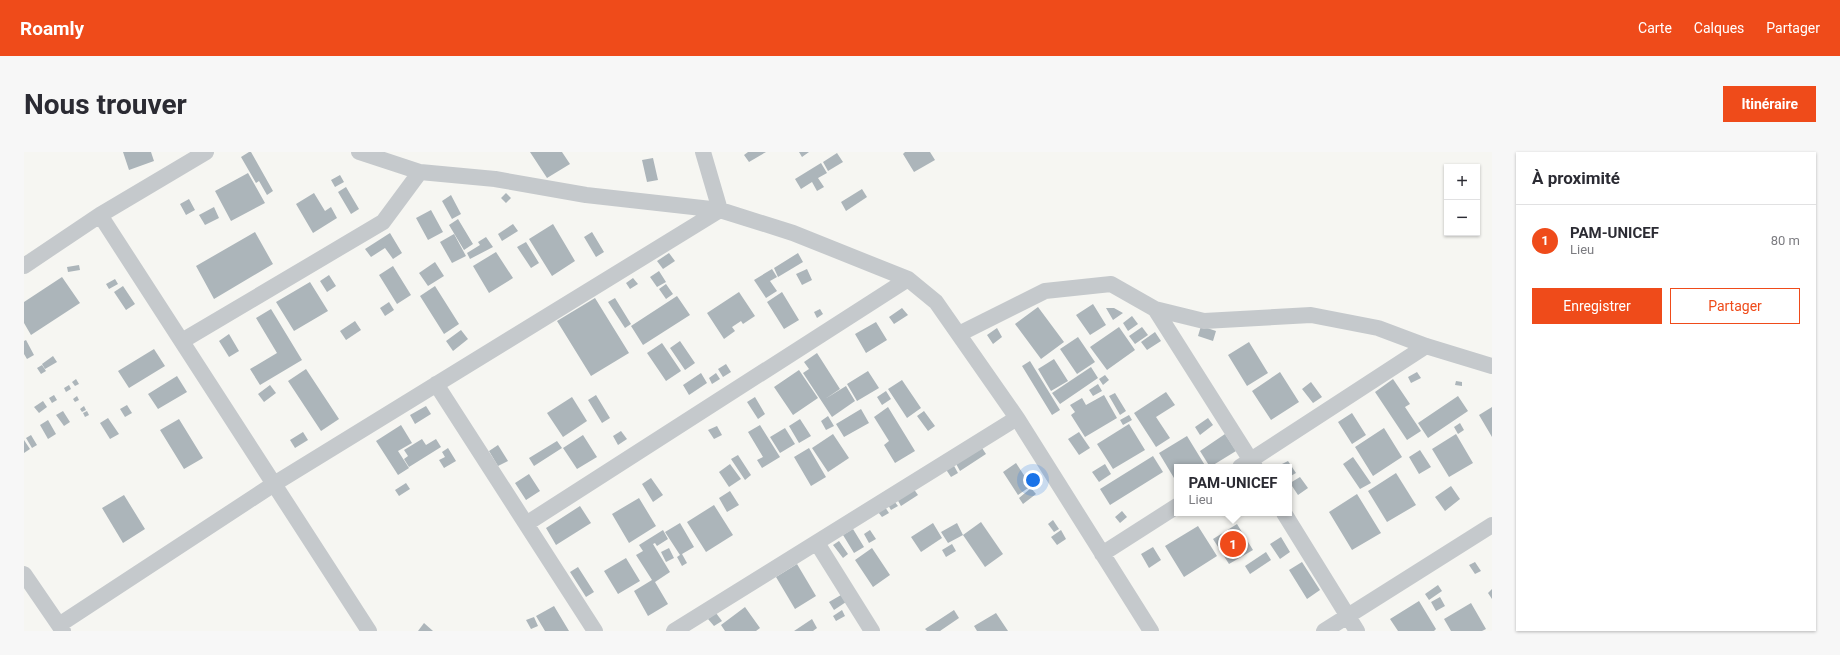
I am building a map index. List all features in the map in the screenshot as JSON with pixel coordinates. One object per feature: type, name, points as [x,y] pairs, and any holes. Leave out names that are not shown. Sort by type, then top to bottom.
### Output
[{"type":"street","points":[[24,266],[100,216],[206,152]]},
{"type":"street","points":[[358,152],[420,172],[495,179],[586,195],[720,210],[793,233],[908,279],[936,302],[1018,418],[1150,631]]},
{"type":"street","points":[[702,152],[720,210]]},
{"type":"street","points":[[182,341],[383,222],[420,172]]},
{"type":"street","points":[[24,574],[61,628],[274,484],[720,210]]},
{"type":"street","points":[[100,216],[369,631]]},
{"type":"street","points":[[526,524],[908,279]]},
{"type":"street","points":[[959,334],[1045,291],[1111,284],[1155,309],[1204,321],[1311,316],[1378,328],[1426,346],[1492,366]]},
{"type":"street","points":[[1155,309],[1247,464]]},
{"type":"street","points":[[1249,464],[1426,346]]},
{"type":"street","points":[[436,384],[595,631]]},
{"type":"street","points":[[674,631],[1018,418]]},
{"type":"street","points":[[1102,554],[1174,508]]},
{"type":"street","points":[[1286,516],[1357,631]]},
{"type":"street","points":[[1324,631],[1492,526]]},
{"type":"street","points":[[817,543],[872,631]]},
{"type":"building","points":[[123,152],[151,152],[154,161],[129,170]]},
{"type":"building","points":[[251,152],[273,191],[267,195],[259,181],[256,183],[241,157]]},
{"type":"building","points":[[530,152],[562,152],[570,164],[547,178]]},
{"type":"building","points":[[748,152],[766,152],[749,162],[744,155]]},
{"type":"building","points":[[799,152],[809,152],[802,157]]},
{"type":"building","points":[[905,152],[930,152],[935,160],[914,172],[903,154]]},
{"type":"building","points":[[837,153],[843,162],[828,171],[823,162]]},
{"type":"building","points":[[653,158],[658,180],[647,182],[642,160]]},
{"type":"building","points":[[821,163],[827,173],[818,178],[824,187],[817,191],[812,182],[801,189],[795,179]]},
{"type":"building","points":[[248,173],[265,203],[231,221],[215,191]]},
{"type":"building","points":[[340,175],[344,182],[335,187],[331,180]]},
{"type":"building","points":[[346,187],[359,209],[351,214],[338,192]]},
{"type":"building","points":[[862,189],[867,197],[846,211],[841,202]]},
{"type":"building","points":[[314,193],[325,211],[331,207],[337,218],[313,233],[296,204]]},
{"type":"building","points":[[506,193],[511,198],[506,203],[501,198]]},
{"type":"building","points":[[451,195],[461,214],[452,219],[442,201]]},
{"type":"building","points":[[189,199],[195,210],[186,215],[180,204]]},
{"type":"building","points":[[214,207],[219,218],[205,225],[199,215]]},
{"type":"building","points":[[431,210],[443,232],[428,240],[416,218]]},
{"type":"building","points":[[458,219],[473,244],[464,250],[449,225]]},
{"type":"building","points":[[513,224],[518,231],[502,241],[498,234]]},
{"type":"building","points":[[553,224],[575,261],[552,276],[529,239]]},
{"type":"building","points":[[255,232],[273,264],[214,299],[196,266]]},
{"type":"building","points":[[592,232],[604,252],[596,257],[584,237]]},
{"type":"building","points":[[390,233],[402,253],[393,259],[385,248],[371,257],[365,249]]},
{"type":"building","points":[[454,234],[466,256],[452,263],[440,242]]},
{"type":"building","points":[[486,237],[493,247],[470,259],[467,253],[480,245],[478,242]]},
{"type":"building","points":[[526,242],[539,263],[531,268],[517,247]]},
{"type":"building","points":[[496,252],[513,278],[489,293],[473,266]]},
{"type":"building","points":[[669,253],[675,261],[663,269],[657,261]]},
{"type":"building","points":[[798,253],[803,262],[778,277],[774,268]]},
{"type":"building","points":[[435,262],[444,276],[428,286],[419,273]]},
{"type":"building","points":[[79,265],[80,270],[68,272],[67,267]]},
{"type":"building","points":[[393,266],[411,295],[397,304],[379,275]]},
{"type":"building","points":[[772,269],[777,277],[770,281],[777,291],[766,298],[754,280]]},
{"type":"building","points":[[807,269],[812,280],[802,285],[796,274]]},
{"type":"building","points":[[659,271],[666,282],[657,287],[650,277]]},
{"type":"building","points":[[329,275],[336,286],[327,292],[320,281]]},
{"type":"building","points":[[62,277],[80,303],[31,335],[24,323],[24,302]]},
{"type":"building","points":[[633,278],[638,284],[630,289],[626,283]]},
{"type":"building","points":[[115,279],[118,284],[109,289],[106,284]]},
{"type":"building","points":[[310,282],[328,311],[294,331],[276,302]]},
{"type":"building","points":[[666,284],[673,294],[666,299],[659,289]]},
{"type":"building","points":[[123,286],[135,304],[126,310],[114,292]]},
{"type":"building","points":[[435,286],[459,324],[444,334],[420,296]]},
{"type":"building","points":[[739,292],[755,316],[743,324],[741,321],[732,327],[735,331],[724,339],[707,313]]},
{"type":"building","points":[[782,292],[799,320],[784,329],[767,302]]},
{"type":"building","points":[[677,296],[690,315],[643,345],[631,326]]},
{"type":"building","points":[[595,298],[629,353],[591,376],[557,321]]},
{"type":"building","points":[[615,298],[631,324],[625,328],[608,302]]},
{"type":"building","points":[[389,302],[394,310],[385,316],[380,308]]},
{"type":"building","points":[[1093,304],[1106,325],[1090,335],[1076,315]]},
{"type":"building","points":[[1038,307],[1064,342],[1041,359],[1015,324]]},
{"type":"building","points":[[902,308],[908,315],[894,324],[889,317]]},
{"type":"building","points":[[1106,308],[1114,308],[1123,313],[1113,320]]},
{"type":"building","points":[[271,309],[302,360],[260,385],[250,369],[277,353],[256,318]]},
{"type":"building","points":[[820,309],[823,314],[817,318],[814,312]]},
{"type":"building","points":[[1132,316],[1138,324],[1128,331],[1123,323]]},
{"type":"building","points":[[355,321],[361,330],[346,340],[340,331]]},
{"type":"building","points":[[876,322],[887,340],[866,353],[855,334]]},
{"type":"building","points":[[1201,326],[1216,331],[1213,341],[1198,336]]},
{"type":"building","points":[[1119,327],[1135,350],[1107,370],[1090,347]]},
{"type":"building","points":[[1142,327],[1148,335],[1135,344],[1129,336]]},
{"type":"building","points":[[997,328],[1002,337],[993,344],[987,335]]},
{"type":"building","points":[[461,330],[468,339],[453,351],[446,341]]},
{"type":"building","points":[[1155,332],[1161,341],[1147,350],[1141,342]]},
{"type":"building","points":[[229,334],[239,351],[229,357],[219,341]]},
{"type":"building","points":[[1078,337],[1095,362],[1077,374],[1060,349]]},
{"type":"building","points":[[26,340],[34,355],[27,359],[24,354],[24,341]]},
{"type":"building","points":[[680,341],[695,363],[685,370],[670,348]]},
{"type":"building","points":[[1249,342],[1268,373],[1247,386],[1228,355]]},
{"type":"building","points":[[662,343],[681,371],[666,381],[647,353]]},
{"type":"building","points":[[154,349],[165,366],[129,388],[118,371]]},
{"type":"building","points":[[817,353],[840,389],[825,399],[846,386],[855,401],[832,417],[803,373],[809,369],[804,362]]},
{"type":"building","points":[[53,356],[57,362],[45,369],[42,364]]},
{"type":"building","points":[[1054,359],[1068,381],[1051,391],[1038,369]]},
{"type":"building","points":[[1030,361],[1060,410],[1052,415],[1022,366]]},
{"type":"building","points":[[726,364],[731,372],[723,377],[718,369]]},
{"type":"building","points":[[42,365],[46,371],[41,374],[37,368]]},
{"type":"building","points":[[1091,367],[1098,378],[1060,404],[1052,393]]},
{"type":"building","points":[[306,369],[339,419],[321,431],[288,381]]},
{"type":"building","points":[[799,370],[818,398],[793,415],[774,387]]},
{"type":"building","points":[[868,371],[879,388],[857,401],[847,384]]},
{"type":"building","points":[[1280,372],[1299,402],[1271,420],[1252,391]]},
{"type":"building","points":[[1417,372],[1421,378],[1411,383],[1408,377]]},
{"type":"building","points":[[701,373],[707,383],[689,395],[683,385]]},
{"type":"building","points":[[716,373],[720,379],[712,384],[709,378]]},
{"type":"building","points":[[1105,375],[1109,380],[1103,385],[1099,379]]},
{"type":"building","points":[[177,376],[187,392],[158,409],[148,394]]},
{"type":"building","points":[[76,379],[79,384],[75,386],[72,382]]},
{"type":"building","points":[[1393,379],[1410,404],[1405,407],[1421,431],[1407,440],[1375,392]]},
{"type":"building","points":[[902,380],[921,408],[907,418],[888,389]]},
{"type":"building","points":[[1456,381],[1462,382],[1462,386],[1455,385]]},
{"type":"building","points":[[1311,382],[1322,397],[1313,403],[1302,389]]},
{"type":"building","points":[[1098,384],[1102,391],[1093,396],[1089,390]]},
{"type":"building","points":[[69,385],[71,389],[66,392],[64,388]]},
{"type":"building","points":[[270,385],[276,393],[264,402],[258,394]]},
{"type":"building","points":[[886,391],[891,399],[882,405],[877,397]]},
{"type":"building","points":[[1166,392],[1175,405],[1156,417],[1170,438],[1156,447],[1134,413]]},
{"type":"building","points":[[1115,393],[1126,411],[1120,415],[1109,396]]},
{"type":"building","points":[[54,395],[57,400],[52,403],[49,398]]},
{"type":"building","points":[[596,395],[610,418],[602,423],[588,400]]},
{"type":"building","points":[[1104,395],[1117,418],[1085,437],[1071,415],[1075,412],[1070,405],[1082,398],[1086,405]]},
{"type":"building","points":[[77,396],[79,400],[75,402],[73,399]]},
{"type":"building","points":[[1458,396],[1468,411],[1428,438],[1418,423]]},
{"type":"building","points":[[572,397],[587,421],[563,437],[547,413]]},
{"type":"building","points":[[755,397],[765,414],[758,419],[747,402]]},
{"type":"building","points":[[43,401],[47,407],[39,413],[34,407]]},
{"type":"building","points":[[127,405],[132,413],[125,417],[120,409]]},
{"type":"building","points":[[84,406],[86,410],[82,412],[80,409]]},
{"type":"building","points":[[426,406],[431,414],[415,424],[410,415]]},
{"type":"building","points":[[888,407],[915,451],[895,463],[884,445],[889,441],[874,417]]},
{"type":"building","points":[[1492,407],[1492,437],[1479,415]]},
{"type":"building","points":[[861,409],[869,423],[844,437],[836,424]]},
{"type":"building","points":[[63,411],[70,422],[64,426],[56,415]]},
{"type":"building","points":[[87,411],[89,415],[85,417],[83,413]]},
{"type":"building","points":[[924,411],[935,426],[928,431],[917,416]]},
{"type":"building","points":[[1352,413],[1366,435],[1352,444],[1338,422]]},
{"type":"building","points":[[1129,415],[1132,420],[1123,425],[1120,420]]},
{"type":"building","points":[[828,416],[834,426],[826,430],[821,421]]},
{"type":"building","points":[[108,418],[119,434],[110,439],[100,423]]},
{"type":"building","points":[[1208,418],[1213,425],[1200,435],[1195,427]]},
{"type":"building","points":[[179,419],[203,458],[184,469],[160,430]]},
{"type":"building","points":[[800,419],[811,436],[799,443],[789,426]]},
{"type":"building","points":[[48,420],[56,434],[48,439],[40,425]]},
{"type":"building","points":[[1460,423],[1464,430],[1458,434],[1454,427]]},
{"type":"building","points":[[1129,424],[1145,450],[1113,469],[1097,444]]},
{"type":"building","points":[[401,425],[412,443],[398,451],[409,468],[398,475],[376,441]]},
{"type":"building","points":[[760,425],[780,457],[762,468],[757,460],[763,457],[748,432]]},
{"type":"building","points":[[717,426],[722,435],[714,439],[708,430]]},
{"type":"building","points":[[785,428],[795,444],[780,453],[770,437]]},
{"type":"building","points":[[1384,428],[1402,457],[1373,476],[1355,447]]},
{"type":"building","points":[[621,431],[627,439],[618,445],[613,436]]},
{"type":"building","points":[[303,432],[308,440],[295,448],[290,440]]},
{"type":"building","points":[[1079,432],[1090,448],[1079,455],[1068,439]]},
{"type":"building","points":[[833,434],[849,458],[828,472],[812,448]]},
{"type":"building","points":[[1225,434],[1236,451],[1215,464],[1208,464],[1200,451]]},
{"type":"building","points":[[1456,434],[1473,463],[1449,477],[1432,449]]},
{"type":"building","points":[[31,435],[37,445],[32,448],[26,438]]},
{"type":"building","points":[[583,435],[597,457],[577,469],[563,448]]},
{"type":"building","points":[[1187,436],[1204,464],[1174,464],[1174,478],[1159,453]]},
{"type":"building","points":[[422,439],[426,445],[436,439],[441,447],[409,467],[404,459],[408,456],[404,450]]},
{"type":"building","points":[[24,440],[30,449],[24,453]]},
{"type":"building","points":[[557,441],[562,448],[534,466],[529,458]]},
{"type":"building","points":[[498,445],[508,461],[498,466],[489,451]]},
{"type":"building","points":[[980,445],[986,454],[960,471],[955,462]]},
{"type":"building","points":[[448,448],[456,461],[444,468],[439,460],[445,457],[442,452]]},
{"type":"building","points":[[809,448],[826,477],[811,486],[794,457]]},
{"type":"building","points":[[1420,450],[1431,467],[1419,474],[1409,457]]},
{"type":"building","points":[[738,455],[751,475],[745,480],[731,459]]},
{"type":"building","points":[[1153,456],[1163,472],[1110,505],[1100,489]]},
{"type":"building","points":[[1353,457],[1371,483],[1360,489],[1343,464]]},
{"type":"building","points":[[1288,461],[1290,464],[1282,464]]},
{"type":"building","points":[[1016,463],[1031,486],[1018,495],[1003,472]]},
{"type":"building","points":[[730,464],[741,479],[729,487],[719,472]]},
{"type":"building","points":[[953,464],[958,473],[951,477],[945,468]]},
{"type":"building","points":[[1105,464],[1111,474],[1099,482],[1092,472]]},
{"type":"building","points":[[1292,467],[1296,473],[1292,475]]},
{"type":"building","points":[[1396,473],[1416,505],[1387,522],[1368,491]]},
{"type":"building","points":[[529,474],[540,491],[526,500],[515,483]]},
{"type":"building","points":[[1300,477],[1308,488],[1298,495],[1292,486],[1292,482]]},
{"type":"building","points":[[651,478],[663,495],[653,502],[642,484]]},
{"type":"building","points":[[406,483],[410,489],[399,496],[395,490]]},
{"type":"building","points":[[1451,486],[1460,499],[1445,511],[1435,497]]},
{"type":"building","points":[[913,488],[918,495],[901,506],[897,499]]},
{"type":"building","points":[[1031,488],[1036,494],[1023,504],[1019,498]]},
{"type":"building","points":[[730,491],[739,505],[727,512],[719,498]]},
{"type":"building","points":[[1357,494],[1381,533],[1352,550],[1329,512]]},
{"type":"building","points":[[124,495],[145,529],[123,543],[102,508]]},
{"type":"building","points":[[639,498],[656,526],[629,543],[612,514]]},
{"type":"building","points":[[894,501],[898,506],[891,510],[888,505]]},
{"type":"building","points":[[714,505],[733,535],[706,552],[687,522]]},
{"type":"building","points":[[580,506],[591,523],[556,545],[546,528]]},
{"type":"building","points":[[885,507],[889,513],[882,517],[878,512]]},
{"type":"building","points":[[1122,511],[1127,517],[1120,523],[1115,517]]},
{"type":"building","points":[[1053,520],[1059,529],[1054,532],[1048,524]]},
{"type":"building","points":[[981,522],[1003,554],[985,567],[963,535]]},
{"type":"building","points":[[680,523],[694,547],[682,554],[687,563],[682,566],[677,557],[680,555],[665,532]]},
{"type":"building","points":[[933,523],[942,538],[921,552],[911,537]]},
{"type":"building","points":[[957,523],[963,535],[948,543],[941,532]]},
{"type":"building","points":[[1237,524],[1253,550],[1229,564],[1213,539]]},
{"type":"building","points":[[1198,526],[1217,556],[1184,577],[1165,546]]},
{"type":"building","points":[[853,529],[864,547],[854,553],[843,535]]},
{"type":"building","points":[[663,530],[668,539],[657,546],[655,543],[653,544],[670,572],[655,582],[668,604],[648,616],[634,591],[652,580],[636,555],[643,551],[639,545]]},
{"type":"building","points":[[870,530],[876,539],[869,543],[864,534]]},
{"type":"building","points":[[1061,530],[1066,539],[1057,545],[1051,537]]},
{"type":"building","points":[[1281,537],[1290,552],[1280,559],[1270,544]]},
{"type":"building","points":[[839,541],[848,554],[843,558],[833,545]]},
{"type":"building","points":[[952,544],[956,551],[946,557],[942,550]]},
{"type":"building","points":[[1153,547],[1161,560],[1149,568],[1141,554]]},
{"type":"building","points":[[669,548],[674,558],[666,562],[661,552]]},
{"type":"building","points":[[872,548],[890,575],[873,587],[855,560]]},
{"type":"building","points":[[1266,552],[1271,560],[1250,574],[1245,566]]},
{"type":"building","points":[[626,558],[640,581],[618,594],[604,571]]},
{"type":"building","points":[[1302,562],[1320,590],[1307,599],[1289,570]]},
{"type":"building","points":[[1475,562],[1481,571],[1475,574],[1469,565]]},
{"type":"building","points":[[797,564],[816,596],[795,609],[776,577]]},
{"type":"building","points":[[578,567],[594,592],[586,597],[570,572]]},
{"type":"building","points":[[1438,585],[1442,591],[1429,600],[1425,594]]},
{"type":"building","points":[[1492,589],[1492,599],[1488,593]]},
{"type":"building","points":[[841,595],[846,602],[834,610],[829,602]]},
{"type":"building","points":[[1440,597],[1445,606],[1436,611],[1431,602]]},
{"type":"building","points":[[1419,601],[1436,629],[1434,631],[1398,631],[1390,619]]},
{"type":"building","points":[[1471,603],[1486,629],[1482,631],[1451,631],[1444,619]]},
{"type":"building","points":[[554,606],[569,631],[545,631],[536,616]]},
{"type":"building","points":[[745,607],[760,628],[756,631],[725,631],[721,625]]},
{"type":"building","points":[[842,610],[845,616],[836,621],[833,616]]},
{"type":"building","points":[[954,610],[959,618],[940,631],[927,631],[925,629]]},
{"type":"building","points":[[716,613],[722,621],[714,626],[708,619]]},
{"type":"building","points":[[996,613],[1008,631],[977,631],[974,626]]},
{"type":"building","points":[[534,617],[538,626],[531,629],[526,620]]},
{"type":"building","points":[[812,619],[817,628],[813,631],[794,631]]},
{"type":"building","points":[[424,623],[433,631],[418,631]]},
{"type":"place","name":"PAM-UNICEF","points":[[1233,544]]}]
